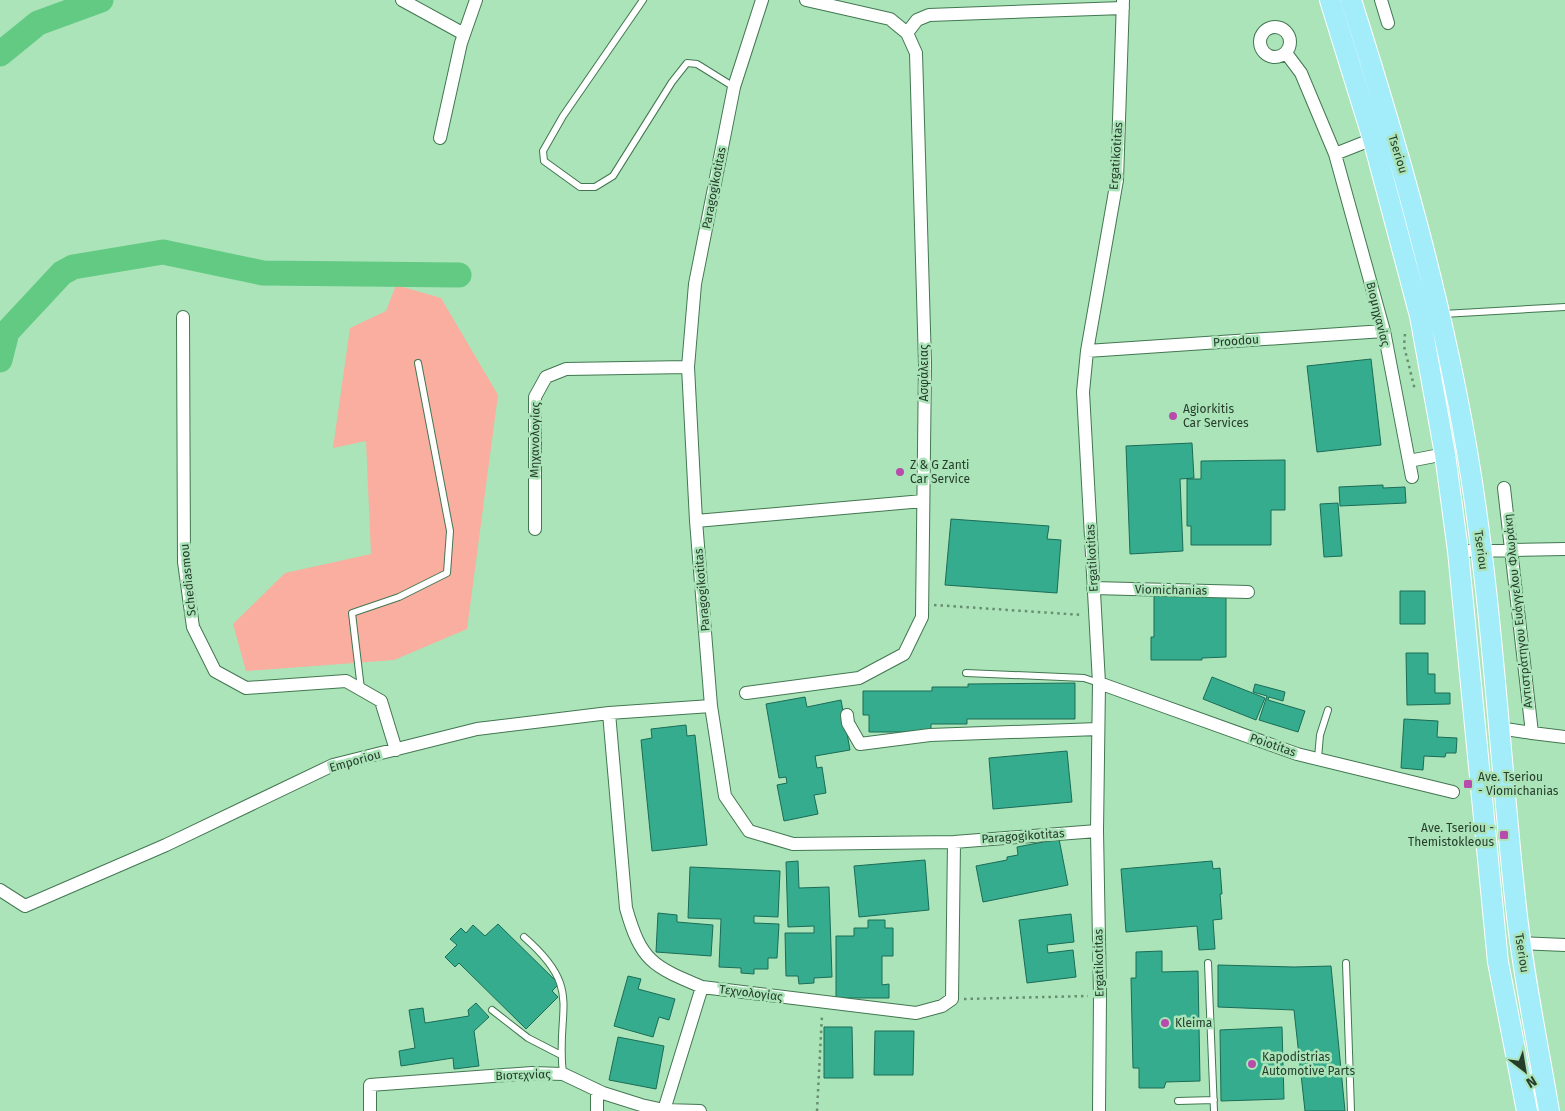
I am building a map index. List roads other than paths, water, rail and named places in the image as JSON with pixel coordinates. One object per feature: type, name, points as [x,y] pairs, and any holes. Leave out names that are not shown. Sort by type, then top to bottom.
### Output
[{"type":"main road","name":"Tseriou","points":[[1330,0],[1373,139],[1420,316],[1445,454],[1458,551],[1498,962],[1527,1111]]},
{"type":"main road","name":"Tseriou","points":[[1351,0],[1416,216],[1439,314],[1467,451],[1481,550],[1520,943],[1549,1111]]},
{"type":"street","points":[[402,0],[464,34]]},
{"type":"street","points":[[440,138],[464,34],[476,0]]},
{"type":"street","name":"Paragogikotitas","points":[[762,0],[734,87],[695,284],[688,367],[696,521],[711,706],[725,796],[749,831],[793,844],[954,842],[1097,831]]},
{"type":"street","points":[[806,0],[890,19],[907,33]]},
{"type":"street","points":[[1381,0],[1388,23]]},
{"type":"street","name":"Ergatikotitas","points":[[907,33],[917,20],[929,15],[1122,4],[1117,180],[1087,351],[1083,392],[1099,683],[1097,831],[1100,996],[1099,1111]]},
{"type":"street","name":"Ασφάλειας","points":[[746,693],[859,678],[904,654],[922,617],[925,364],[916,52],[907,33]]},
{"type":"street","name":"Βιομηχανίας","points":[[1286,53],[1301,73],[1336,154],[1384,331],[1412,477]]},
{"type":"street","points":[[1336,154],[1373,139]]},
{"type":"street","name":"Schediasmou","points":[[183,317],[184,562],[193,627],[215,671],[246,688],[346,681],[381,701],[396,750]]},
{"type":"street","name":"Proodou","points":[[1087,351],[1384,331]]},
{"type":"street","name":"Μηχανολογίας","points":[[534,529],[535,397],[546,377],[566,368],[688,367]]},
{"type":"street","points":[[1409,461],[1445,454]]},
{"type":"street","name":"Αντιστράτηγου Ευάγγελου Φλωράκη","points":[[1504,488],[1532,734]]},
{"type":"street","points":[[696,521],[923,502]]},
{"type":"street","points":[[1458,551],[1565,549]]},
{"type":"street","name":"Viomichanias","points":[[1093,588],[1248,592]]},
{"type":"street","name":"Poiotitas","points":[[1099,683],[1297,754],[1453,792]]},
{"type":"street","name":"Emporiou","points":[[0,890],[25,906],[166,845],[333,765],[477,730],[609,713],[711,706]]},
{"type":"street","name":"Τεχνολογίας","points":[[609,713],[626,908],[634,938],[648,959],[674,975],[702,987],[916,1012],[942,1006],[952,999],[954,842]]},
{"type":"street","points":[[847,715],[848,723],[860,744],[930,735],[1098,729]]},
{"type":"street","points":[[1499,728],[1532,734],[1565,736]]},
{"type":"street","points":[[1520,943],[1565,945]]},
{"type":"street","points":[[664,1110],[702,987]]},
{"type":"street","name":"Βιοτεχνίας","points":[[370,1111],[370,1085],[532,1073],[563,1074],[618,1099],[664,1110],[700,1111]]},
{"type":"street","points":[[597,1090],[597,1111]]},
{"type":"lane","points":[[643,0],[562,116],[543,151],[544,161],[580,187],[595,187],[613,176],[672,82],[687,63],[697,64],[734,87]]},
{"type":"lane","points":[[1439,314],[1565,307]]},
{"type":"lane","points":[[362,690],[352,613],[399,597],[447,573],[450,531],[418,363]]},
{"type":"lane","points":[[966,673],[1084,678],[1099,683]]},
{"type":"lane","points":[[1318,758],[1320,735],[1328,710]]},
{"type":"lane","points":[[524,937],[548,960],[561,985],[565,1009],[561,1055],[563,1074]]},
{"type":"lane","points":[[1208,963],[1214,1111]]},
{"type":"lane","points":[[1346,963],[1351,1111]]},
{"type":"lane","points":[[492,1010],[528,1038],[561,1055]]},
{"type":"lane","points":[[1178,1101],[1214,1100]]},
{"type":"waterway","points":[[0,54],[38,23],[101,0]]},
{"type":"waterway","points":[[0,360],[7,332],[62,273],[73,267],[163,252],[263,273],[459,275]]},
{"type":"place","name":"Agiorkitis Car Services","points":[[1173,416]]},
{"type":"place","name":"Z & G Zanti Car Service","points":[[900,472]]},
{"type":"place","name":"Ave. Tseriou - Viomichanias","points":[[1468,784]]},
{"type":"place","name":"Ave. Tseriou - Themistokleous","points":[[1504,835]]},
{"type":"place","name":"Kleima","points":[[1165,1023]]},
{"type":"place","name":"Kapodistrias Automotive Parts","points":[[1252,1064]]}]
